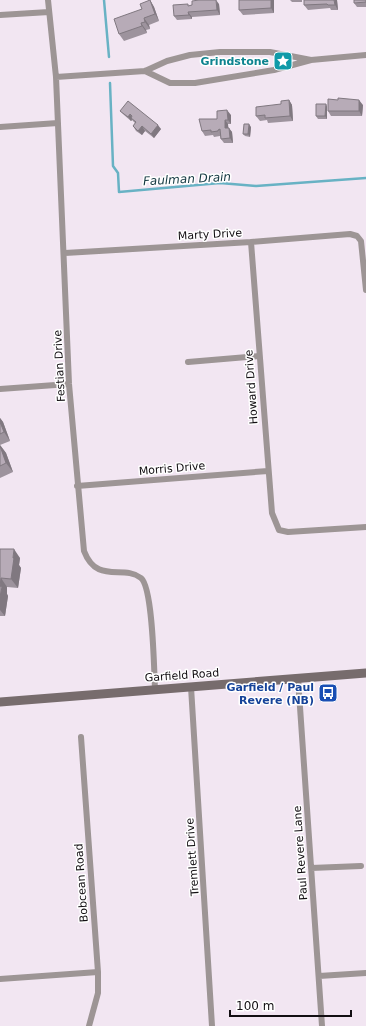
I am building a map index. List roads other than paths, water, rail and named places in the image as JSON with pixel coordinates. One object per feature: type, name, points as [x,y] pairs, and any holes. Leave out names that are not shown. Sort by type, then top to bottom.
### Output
[{"type":"main road","name":"Garfield Road","points":[[0,702],[366,673]]},
{"type":"street","name":"Festian Drive","points":[[48,0],[56,78],[70,384],[77,486],[84,551],[91,564],[105,572],[134,575],[140,578],[146,587],[150,611],[155,689]]},
{"type":"street","points":[[0,15],[49,12]]},
{"type":"street","points":[[56,78],[145,71],[167,61],[190,54],[220,52],[270,52],[311,60]]},
{"type":"street","points":[[145,71],[170,82],[195,83],[274,70],[311,60],[366,55]]},
{"type":"street","points":[[0,127],[58,123]]},
{"type":"street","name":"Marty Drive","points":[[65,253],[251,242],[340,234],[357,236],[361,241],[363,249],[366,290]]},
{"type":"street","name":"Howard Drive","points":[[251,242],[268,471],[272,513],[278,530],[299,533],[366,527]]},
{"type":"street","points":[[188,362],[259,356]]},
{"type":"street","points":[[0,389],[70,384]]},
{"type":"street","name":"Morris Drive","points":[[77,486],[268,471]]},
{"type":"street","name":"Paul Revere Lane","points":[[298,678],[322,1026]]},
{"type":"street","name":"Tremlett Drive","points":[[191,687],[212,1026]]},
{"type":"street","name":"Bobcean Road","points":[[81,737],[98,972],[96,1004],[88,1026]]},
{"type":"street","points":[[311,868],[361,866]]},
{"type":"street","points":[[0,979],[98,972]]},
{"type":"street","points":[[319,976],[366,973]]},
{"type":"waterway","name":"Faulman Drain","points":[[104,0],[109,57]]},
{"type":"waterway","name":"Faulman Drain","points":[[110,83],[113,166],[118,173],[119,192],[220,183],[256,186],[366,178]]},
{"type":"place","name":"Grindstone","points":[[283,61]]},
{"type":"place","name":"Garfield / Paul Revere (NB)","points":[[328,693]]}]
